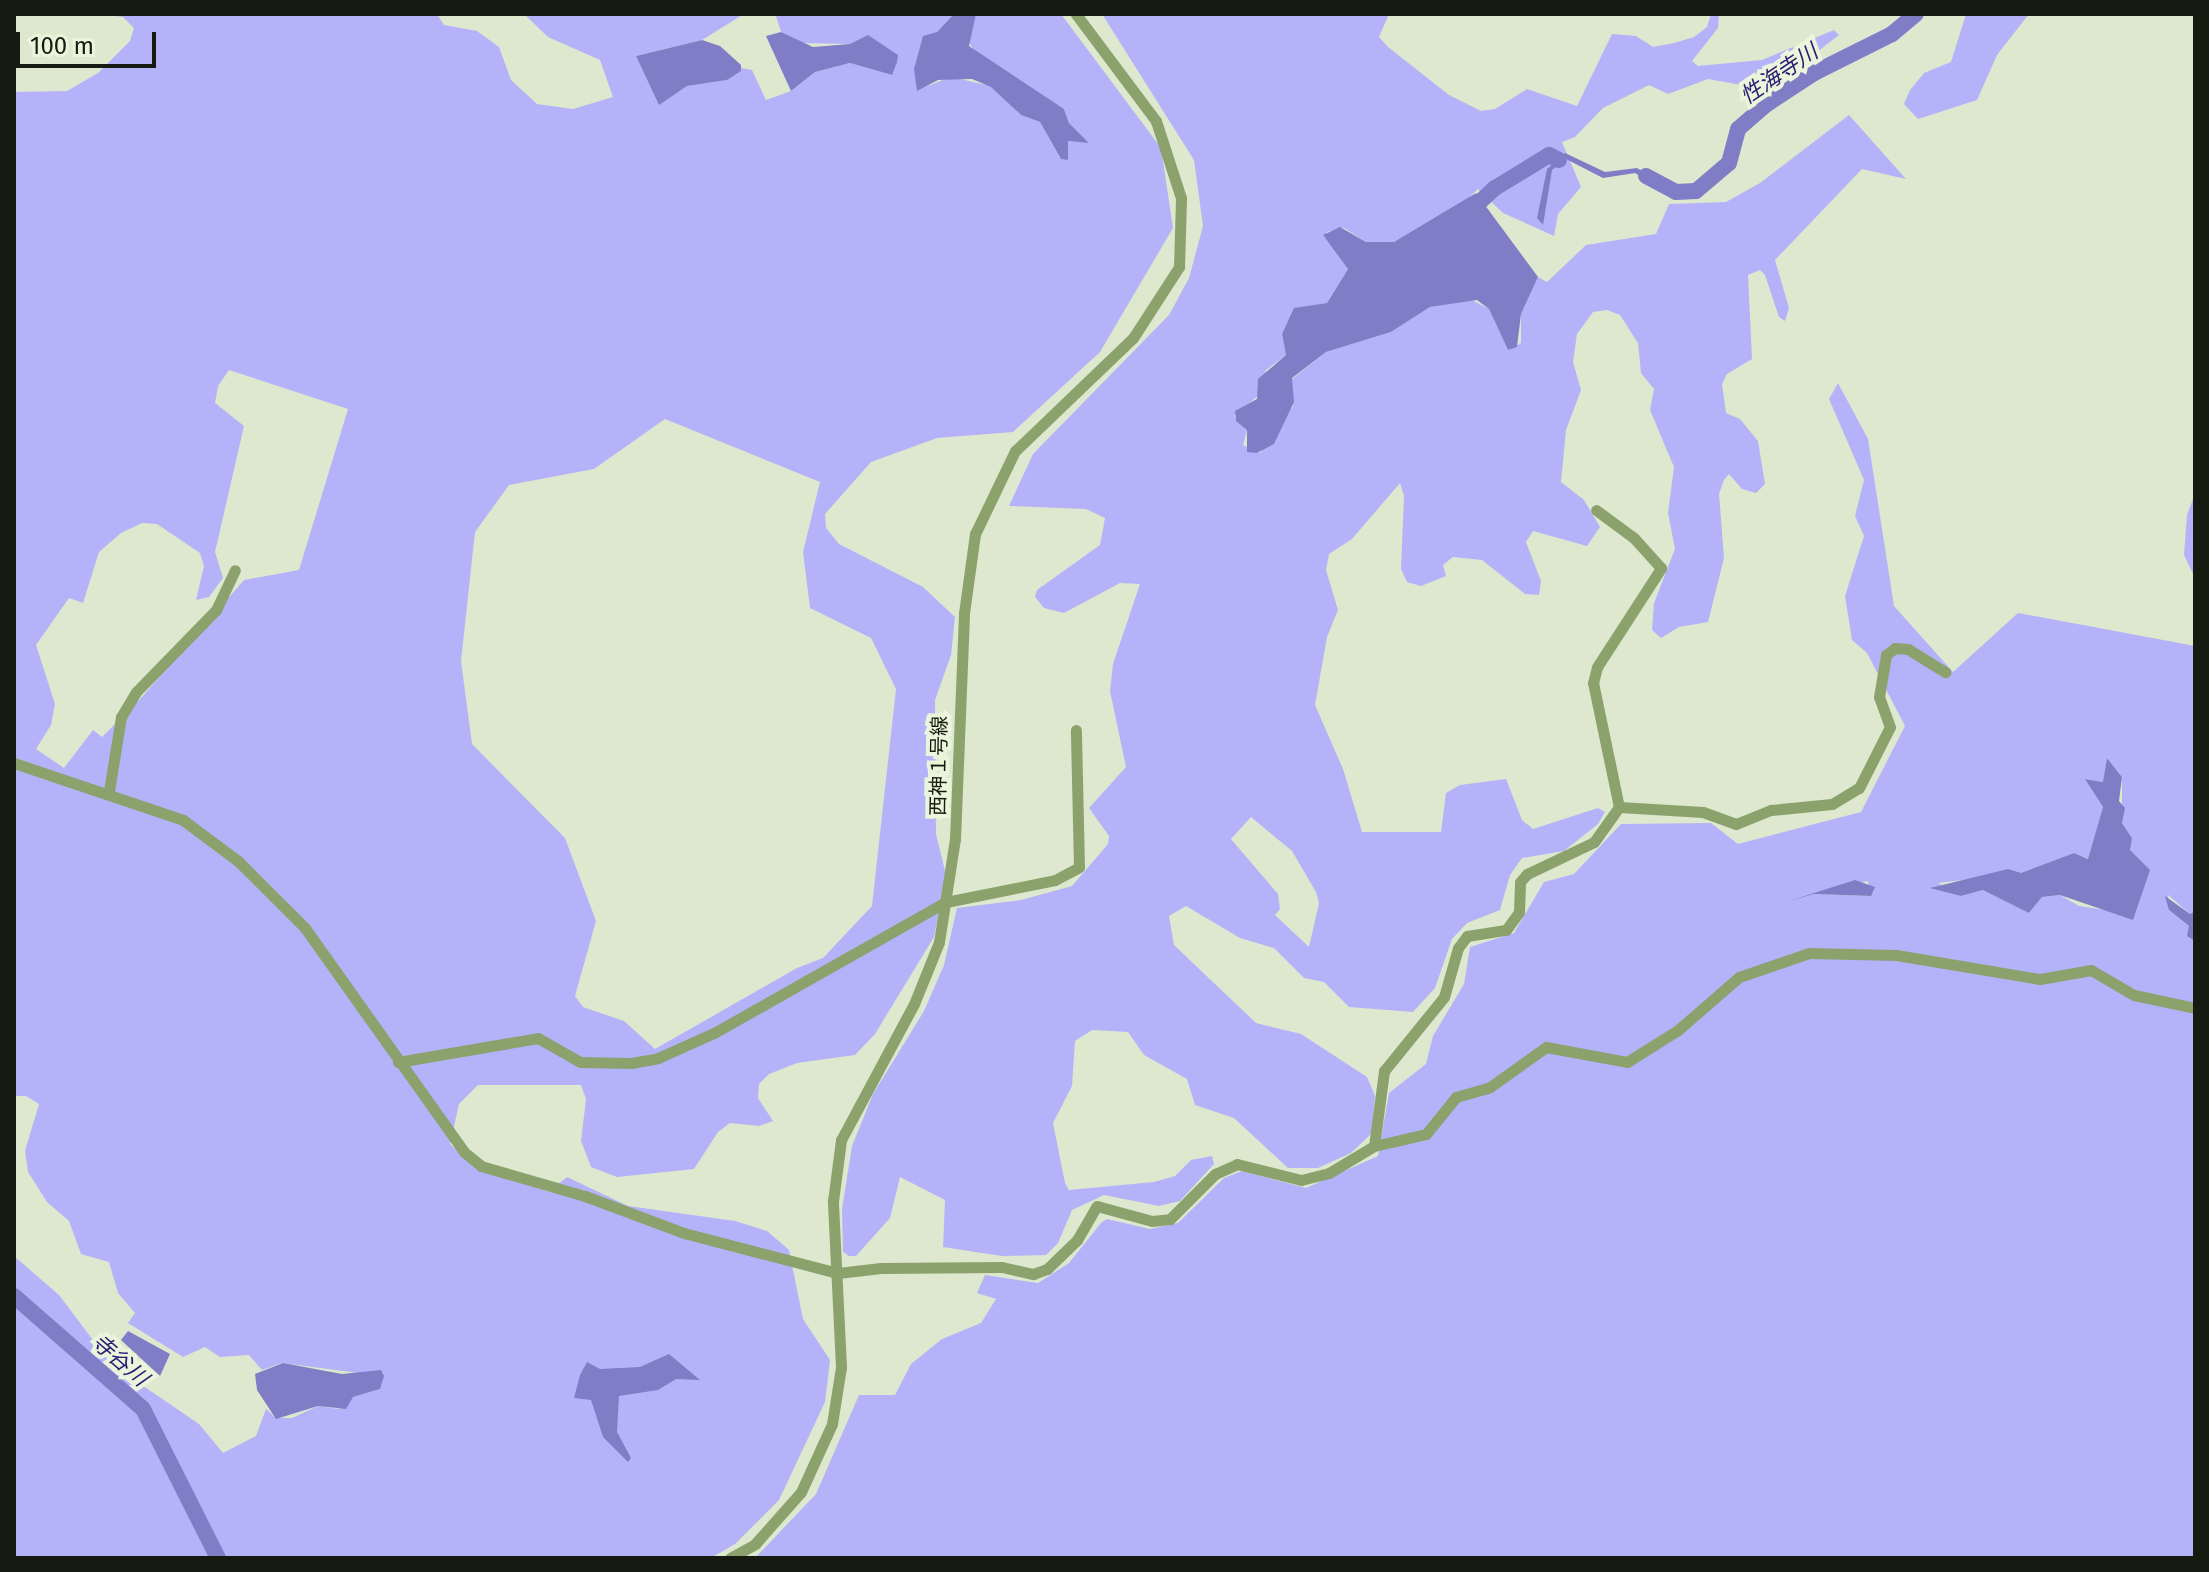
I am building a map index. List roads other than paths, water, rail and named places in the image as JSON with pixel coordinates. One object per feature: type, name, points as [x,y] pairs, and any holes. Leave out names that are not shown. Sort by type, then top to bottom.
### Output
[{"type":"street","name":"西神１号線","points":[[730,1558],[755,1544],[801,1492],[832,1424],[841,1367],[833,1201],[841,1140],[914,1004],[939,942],[955,839],[964,613],[975,534],[1015,451],[1133,338],[1179,267],[1181,198],[1156,121],[1076,14]]},
{"type":"street","points":[[1374,1146],[1384,1071],[1444,997],[1458,948],[1467,936],[1506,930],[1516,920],[1520,882],[1527,874],[1594,842],[1619,807],[1593,683],[1597,667],[1661,568],[1634,538],[1596,510]]},
{"type":"street","points":[[109,791],[121,717],[161,665],[192,639],[216,610],[235,570]]},
{"type":"street","points":[[1619,807],[1703,812],[1736,824],[1771,810],[1832,804],[1859,788],[1890,727],[1879,697],[1886,655],[1895,648],[1908,649],[1945,672]]},
{"type":"street","points":[[398,1062],[538,1038],[580,1062],[631,1063],[658,1058],[714,1033],[946,902],[1055,880],[1079,867],[1076,730]]},
{"type":"street","points":[[14,763],[109,791],[191,824],[238,861],[305,928],[464,1152],[481,1166],[585,1196],[684,1233],[838,1273],[1002,1267],[1033,1274],[1059,1261],[1097,1206],[1152,1221],[1170,1219],[1222,1170],[1255,1165],[1307,1180],[1374,1146],[1426,1134],[1456,1097],[1490,1087],[1546,1047],[1627,1062],[1678,1030],[1739,977],[1809,953],[1896,955],[2040,979],[2091,970],[2134,995],[2195,1008]]},
{"type":"waterway","name":"性海寺川","points":[[1646,176],[1676,192],[1696,191],[1729,163],[1738,129],[1764,106],[1814,73],[1892,34],[1916,14]]},
{"type":"waterway","name":"性海寺川","points":[[1468,213],[1495,188],[1549,155],[1559,160]]},
{"type":"waterway","name":"寺谷川","points":[[14,1296],[143,1409],[218,1558]]}]
